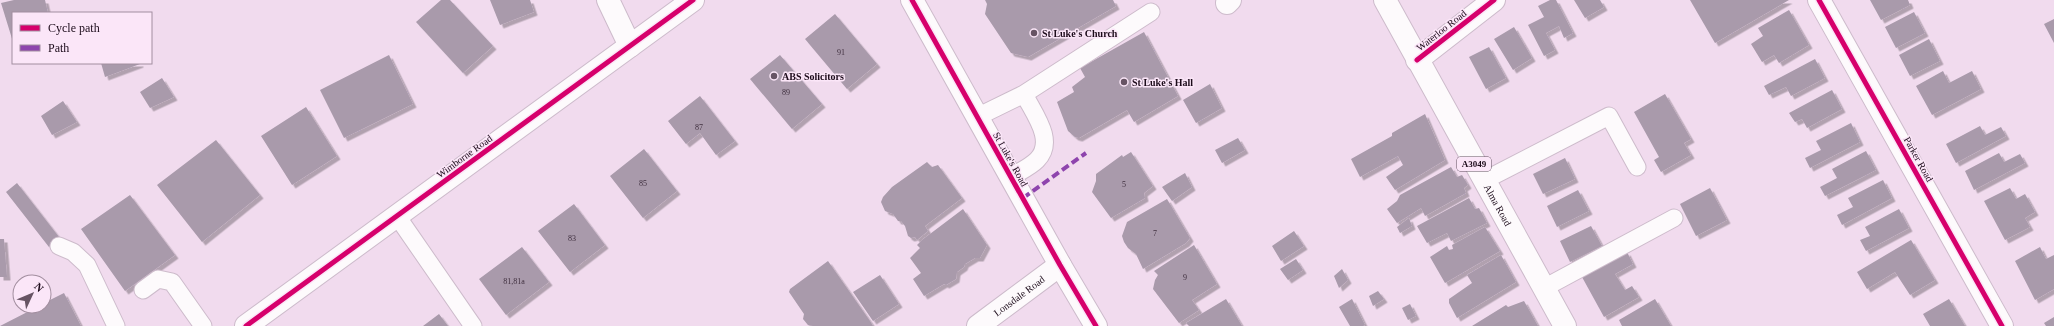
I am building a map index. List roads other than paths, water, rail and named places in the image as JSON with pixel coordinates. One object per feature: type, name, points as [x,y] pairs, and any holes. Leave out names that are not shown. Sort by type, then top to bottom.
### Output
[{"type":"street","points":[[608,0],[630,46]]},
{"type":"street","name":"Wimborne Road","points":[[246,326],[693,0]]},
{"type":"street","name":"St Luke's Road","points":[[912,0],[1060,265],[1096,326]]},
{"type":"street","name":"Alma Road","points":[[1384,0],[1483,181],[1565,326]]},
{"type":"street","name":"Waterloo Road","points":[[1417,60],[1494,0]]},
{"type":"street","name":"Parker Road","points":[[1820,0],[2002,326]]},
{"type":"street","name":"Lonsdale Road","points":[[978,326],[1060,265]]},
{"type":"lane","points":[[977,117],[1024,94],[1151,12]]},
{"type":"lane","points":[[1011,177],[1036,161],[1045,150],[1045,137],[1024,94]]},
{"type":"lane","points":[[1483,181],[1609,116],[1637,167]]},
{"type":"lane","points":[[397,216],[473,326]]},
{"type":"lane","points":[[1544,288],[1674,218]]},
{"type":"lane","points":[[59,246],[73,252],[87,265],[116,326]]},
{"type":"lane","points":[[143,290],[158,279],[172,282],[203,326]]},
{"type":"place","name":"St Luke's Church","points":[[1034,33]]},
{"type":"place","name":"ABS Solicitors","points":[[774,76]]},
{"type":"place","name":"St Luke's Hall","points":[[1124,82]]}]
